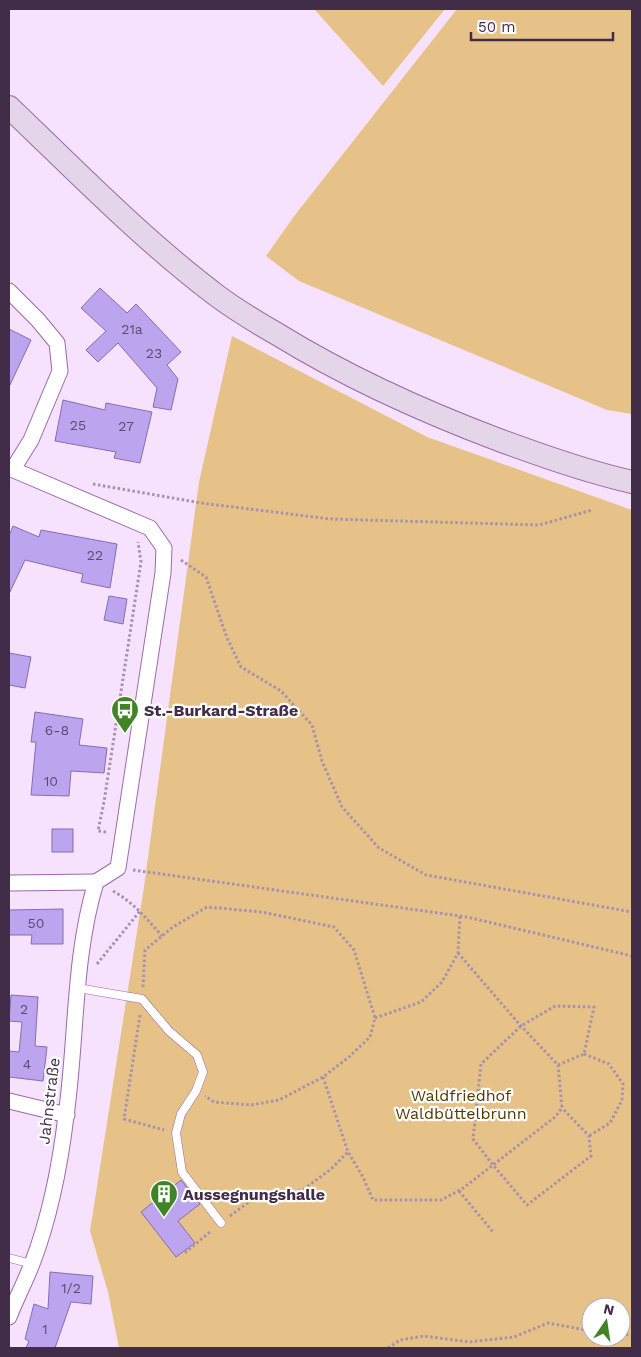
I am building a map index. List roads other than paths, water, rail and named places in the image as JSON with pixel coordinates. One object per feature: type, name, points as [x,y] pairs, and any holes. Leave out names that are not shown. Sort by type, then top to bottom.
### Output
[{"type":"main road","points":[[9,107],[144,234],[216,295],[245,315],[360,381],[451,422],[546,457],[625,480]]},
{"type":"street","points":[[9,291],[38,320],[57,343],[60,371],[31,440],[11,468],[150,528],[164,548],[163,573],[118,868],[96,882],[9,883]]},
{"type":"street","name":"Jahnstraße","points":[[9,1316],[32,1264],[54,1192],[67,1115],[78,988],[87,913],[96,882]]},
{"type":"street","points":[[9,1101],[67,1115]]},
{"type":"lane","points":[[78,988],[142,999],[169,1031],[198,1055],[203,1072],[196,1091],[181,1114],[176,1133],[182,1172],[221,1223]]},
{"type":"lane","points":[[9,1258],[32,1264]]},
{"type":"place","name":"St.-Burkard-Straße","points":[[125,734]]},
{"type":"place","name":"Aussegnungshalle","points":[[164,1218]]},
{"type":"park label","name":"Waldfriedhof Waldbüttelbrunn","points":[[461,1104]]}]
